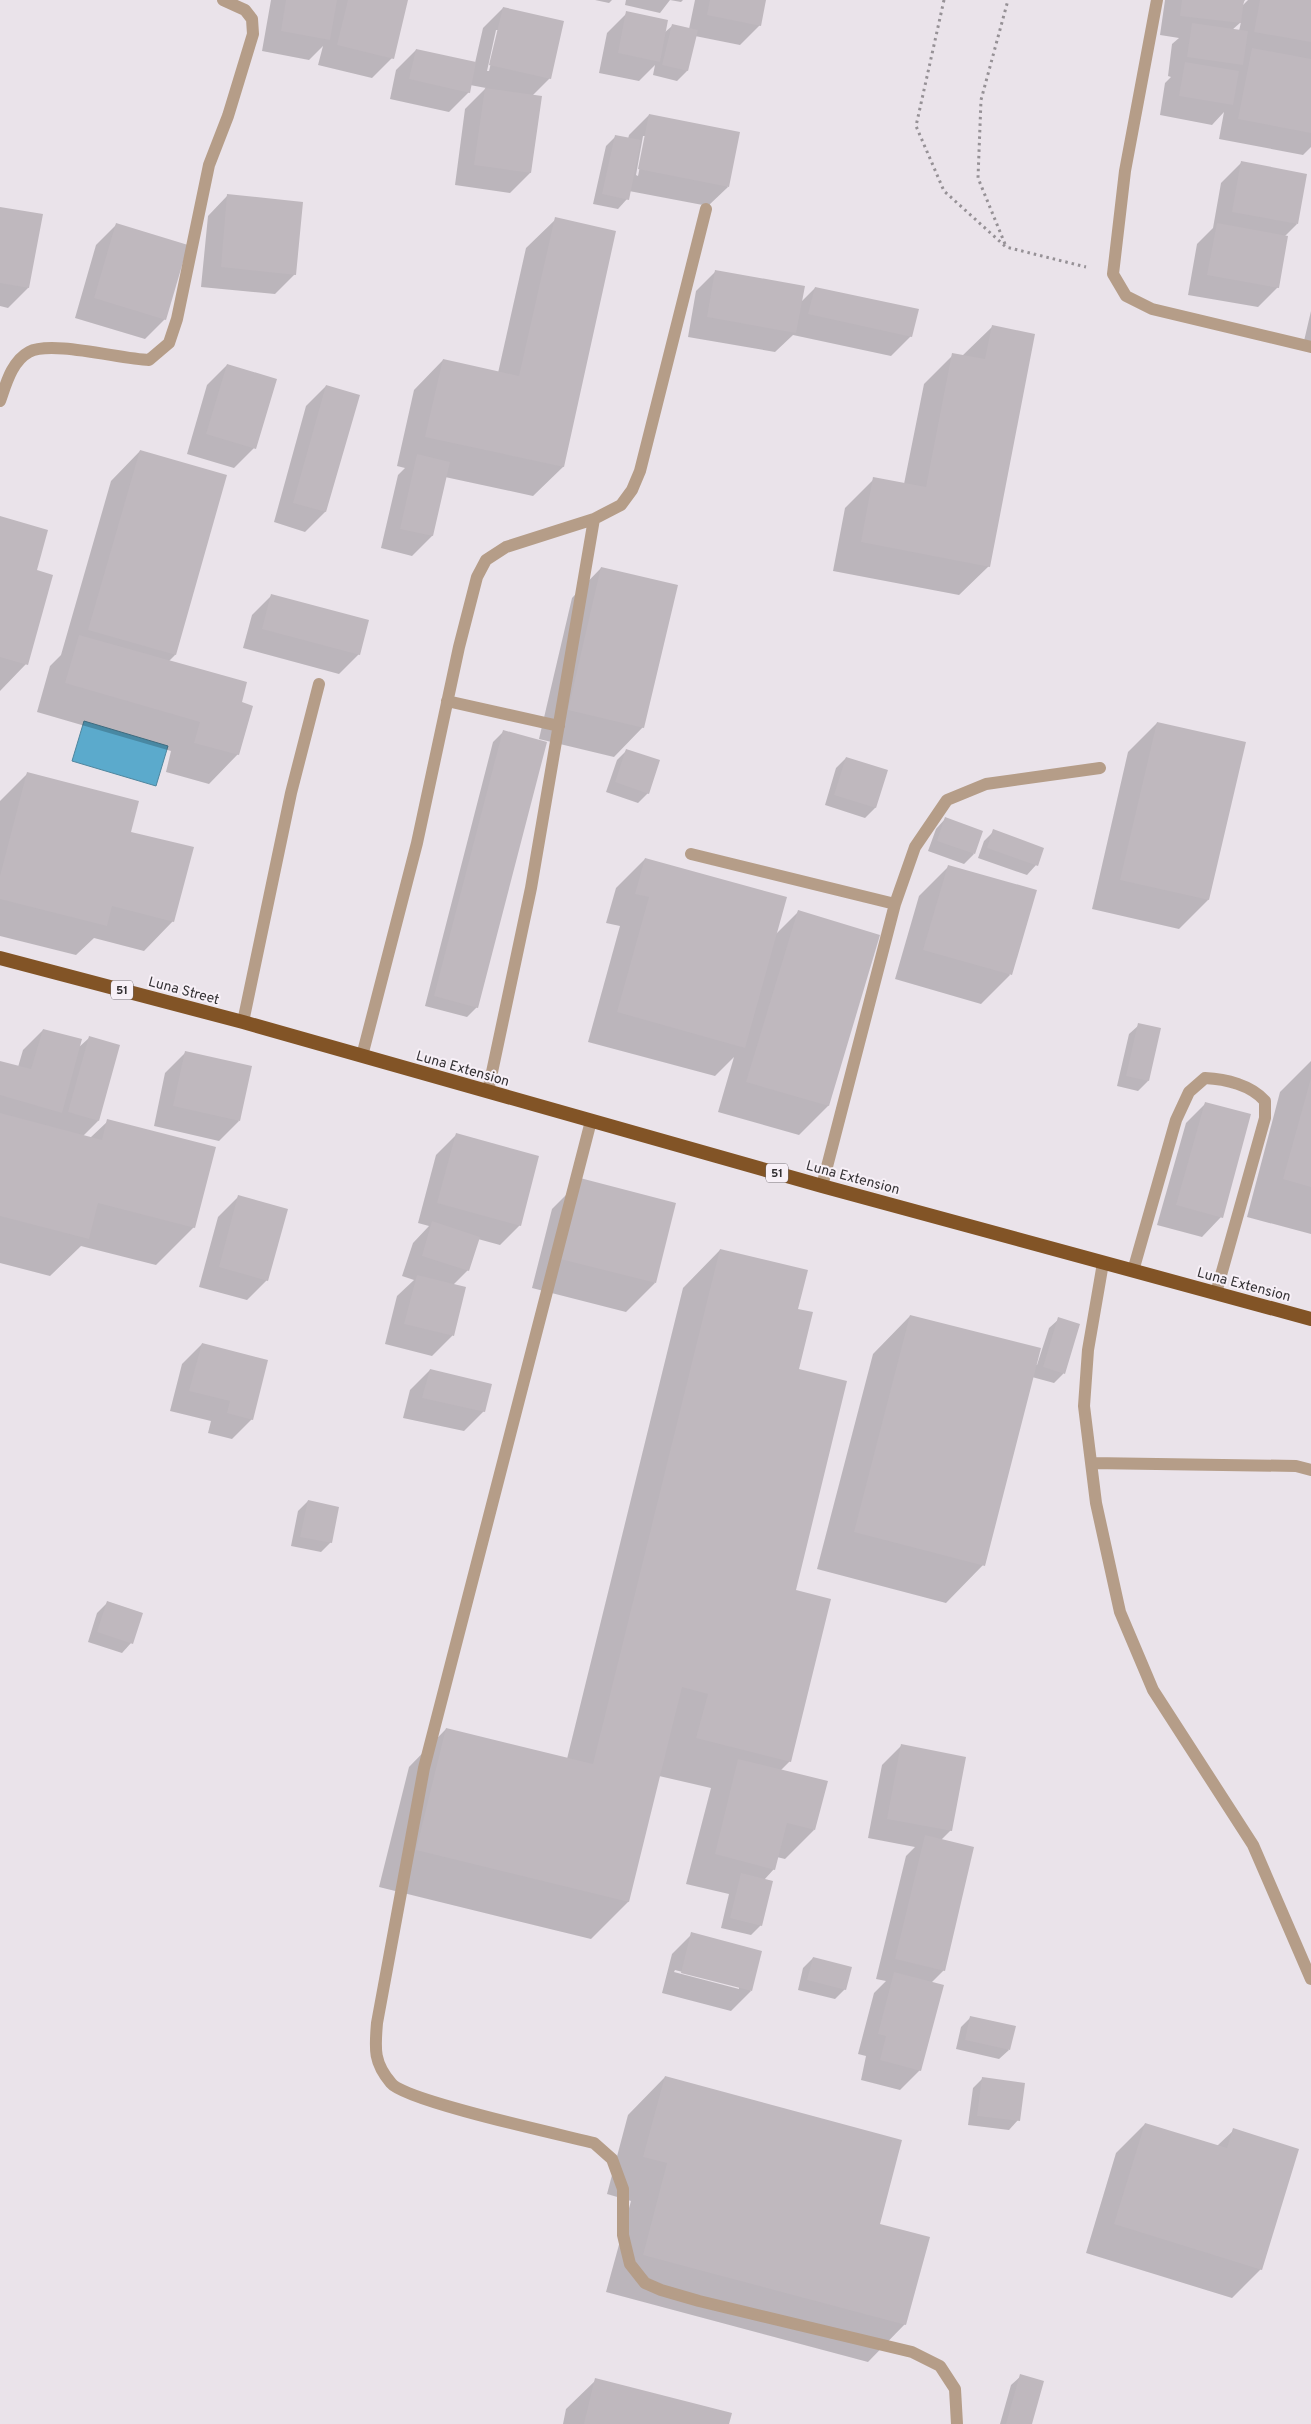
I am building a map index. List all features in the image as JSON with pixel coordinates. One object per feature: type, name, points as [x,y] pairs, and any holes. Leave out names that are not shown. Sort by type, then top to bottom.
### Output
[{"type":"highway","name":"Luna Street","points":[[0,958],[243,1022]]},
{"type":"highway","name":"Luna Extension","points":[[243,1022],[822,1186],[1311,1319]]},
{"type":"street","points":[[0,401],[11,371],[29,352],[46,346],[149,360],[169,343],[177,319],[209,165],[228,116],[252,34],[252,19],[245,10],[223,0]]},
{"type":"street","points":[[1157,0],[1125,171],[1113,274],[1126,296],[1152,309],[1311,347]]},
{"type":"street","points":[[362,1056],[417,844],[447,701],[477,577],[486,560],[506,548],[594,519],[621,505],[632,490],[640,471],[706,209]]},
{"type":"street","points":[[488,1092],[531,888],[594,519]]},
{"type":"street","points":[[243,1022],[291,793],[319,684]]},
{"type":"street","points":[[447,701],[559,726]]},
{"type":"street","points":[[822,1186],[894,904],[915,847],[947,800],[986,784],[1100,768]]},
{"type":"street","points":[[691,854],[894,904]]},
{"type":"street","points":[[1133,1271],[1176,1120],[1189,1092],[1205,1078],[1220,1078],[1258,1093],[1265,1102],[1265,1118],[1216,1294]]},
{"type":"street","points":[[591,1121],[424,1768],[377,2022],[374,2055],[391,2084],[422,2099],[594,2143],[612,2159],[623,2189],[623,2235],[630,2264],[646,2283],[661,2290],[699,2301],[912,2352],[940,2366],[955,2389],[957,2424]]},
{"type":"street","points":[[1103,1263],[1088,1350],[1084,1406],[1096,1503],[1120,1612],[1153,1690],[1253,1845],[1311,1979]]},
{"type":"street","points":[[1091,1463],[1296,1466],[1311,1470]]},
{"type":"path","points":[[944,0],[916,126],[944,191],[1006,247],[1113,274]]},
{"type":"path","points":[[1006,247],[978,178],[981,100],[1008,0]]},
{"type":"water","points":[[84,721],[168,746],[156,786],[72,761]]},
{"type":"building","points":[[286,0],[337,0],[330,40],[281,31]]},
{"type":"building","points":[[348,0],[408,0],[394,59],[337,45]]},
{"type":"building","points":[[710,0],[766,0],[761,26],[707,15]]},
{"type":"building","points":[[1182,0],[1244,0],[1241,23],[1180,16]]},
{"type":"building","points":[[1260,0],[1311,0],[1311,42],[1254,32]]},
{"type":"building","points":[[503,7],[564,21],[551,79],[489,65]]},
{"type":"building","points":[[626,11],[668,20],[660,62],[618,53]]},
{"type":"building","points":[[1192,23],[1248,31],[1243,65],[1187,57]]},
{"type":"building","points":[[672,24],[698,30],[688,71],[662,65]]},
{"type":"building","points":[[1252,48],[1311,59],[1311,133],[1238,119]]},
{"type":"building","points":[[416,49],[476,62],[470,93],[409,79]]},
{"type":"building","points":[[1185,62],[1239,71],[1233,105],[1179,96]]},
{"type":"building","points":[[485,88],[542,96],[531,173],[474,165]]},
{"type":"building","points":[[649,114],[740,132],[729,187],[638,169]]},
{"type":"building","points":[[615,135],[641,140],[629,200],[602,194]]},
{"type":"building","points":[[1241,161],[1307,174],[1298,224],[1232,212]]},
{"type":"building","points":[[227,194],[303,202],[296,275],[221,267]]},
{"type":"building","points":[[0,207],[43,214],[29,288],[0,283]]},
{"type":"building","points":[[555,217],[616,231],[564,467],[425,437],[443,359],[519,376]]},
{"type":"building","points":[[116,223],[188,245],[166,320],[94,298]]},
{"type":"building","points":[[1217,223],[1288,236],[1279,288],[1207,275]]},
{"type":"building","points":[[715,270],[805,286],[796,333],[707,317]]},
{"type":"building","points":[[815,287],[919,309],[912,337],[808,314]]},
{"type":"building","points":[[992,325],[1035,334],[990,567],[861,542],[873,477],[926,487],[952,353],[985,359]]},
{"type":"building","points":[[227,364],[277,379],[256,449],[206,434]]},
{"type":"building","points":[[326,385],[360,395],[326,512],[293,503]]},
{"type":"building","points":[[140,450],[227,475],[176,655],[88,630]]},
{"type":"building","points":[[417,454],[450,462],[433,536],[400,529]]},
{"type":"building","points":[[0,516],[48,530],[37,570],[53,575],[28,665],[0,657]]},
{"type":"building","points":[[601,567],[678,585],[644,728],[568,710]]},
{"type":"building","points":[[271,594],[369,620],[360,655],[262,629]]},
{"type":"building","points":[[79,635],[247,682],[242,702],[253,706],[239,755],[194,743],[200,722],[65,683]]},
{"type":"building","points":[[1157,722],[1246,742],[1209,900],[1120,880]]},
{"type":"building","points":[[503,730],[547,742],[478,1008],[434,996]]},
{"type":"building","points":[[626,749],[660,760],[649,794],[615,782]]},
{"type":"building","points":[[846,757],[888,770],[876,808],[834,795]]},
{"type":"building","points":[[27,772],[139,801],[131,832],[194,847],[174,922],[112,906],[107,926],[0,899],[0,876]]},
{"type":"building","points":[[945,817],[983,831],[975,854],[937,841]]},
{"type":"building","points":[[993,829],[1044,848],[1038,866],[987,848]]},
{"type":"building","points":[[645,858],[787,897],[745,1048],[617,1012],[649,897],[635,894]]},
{"type":"building","points":[[948,865],[1037,890],[1012,975],[923,950]]},
{"type":"building","points":[[798,910],[880,935],[829,1106],[746,1082]]},
{"type":"building","points":[[1138,1023],[1161,1028],[1149,1081],[1126,1076]]},
{"type":"building","points":[[43,1029],[82,1039],[62,1113],[0,1095],[0,1061],[31,1069]]},
{"type":"building","points":[[89,1036],[120,1045],[99,1121],[68,1112]]},
{"type":"building","points":[[185,1051],[252,1066],[240,1121],[173,1106]]},
{"type":"building","points":[[1311,1078],[1311,1187],[1283,1179]]},
{"type":"building","points":[[1205,1102],[1251,1114],[1223,1218],[1176,1205]]},
{"type":"building","points":[[0,1113],[102,1140],[107,1119],[216,1147],[195,1228],[98,1203],[89,1239],[0,1216]]},
{"type":"building","points":[[456,1133],[539,1156],[521,1226],[437,1203]]},
{"type":"building","points":[[580,1178],[676,1203],[656,1283],[560,1259]]},
{"type":"building","points":[[238,1195],[288,1209],[268,1281],[219,1267]]},
{"type":"building","points":[[432,1221],[480,1237],[469,1271],[422,1256]]},
{"type":"building","points":[[720,1249],[808,1270],[798,1309],[813,1312],[799,1369],[847,1381],[796,1590],[831,1599],[791,1762],[696,1738],[708,1694],[682,1687],[629,1902],[416,1850],[446,1728],[593,1764]]},
{"type":"building","points":[[417,1275],[466,1287],[454,1336],[404,1324]]},
{"type":"building","points":[[910,1315],[1041,1348],[985,1566],[854,1532]]},
{"type":"building","points":[[1058,1317],[1080,1324],[1065,1374],[1043,1367]]},
{"type":"building","points":[[202,1343],[268,1360],[253,1420],[227,1413],[230,1401],[189,1391]]},
{"type":"building","points":[[430,1369],[492,1384],[485,1412],[422,1398]]},
{"type":"building","points":[[308,1500],[339,1507],[332,1543],[300,1537]]},
{"type":"building","points":[[107,1601],[143,1613],[133,1644],[97,1632]]},
{"type":"building","points":[[901,1744],[966,1757],[952,1831],[887,1819]]},
{"type":"building","points":[[738,1759],[828,1781],[815,1830],[787,1823],[775,1870],[715,1854]]},
{"type":"building","points":[[925,1835],[974,1847],[945,1971],[895,1959]]},
{"type":"building","points":[[741,1873],[773,1881],[762,1926],[730,1918]]},
{"type":"building","points":[[691,1932],[762,1951],[752,1991],[681,1973]]},
{"type":"building","points":[[813,1957],[852,1967],[846,1990],[807,1980]]},
{"type":"building","points":[[894,1972],[944,1985],[921,2071],[880,2060],[886,2036],[878,2034]]},
{"type":"building","points":[[970,2016],[1016,2026],[1010,2050],[965,2040]]},
{"type":"building","points":[[665,2076],[902,2140],[880,2224],[930,2237],[906,2325],[643,2255],[667,2163],[643,2157]]},
{"type":"building","points":[[982,2077],[1025,2083],[1020,2121],[977,2116]]},
{"type":"building","points":[[1145,2123],[1227,2148],[1233,2128],[1299,2149],[1262,2270],[1114,2224]]},
{"type":"building","points":[[1020,2374],[1044,2381],[1032,2424],[1006,2424]]},
{"type":"building","points":[[595,2378],[732,2413],[729,2424],[584,2424]]}]
